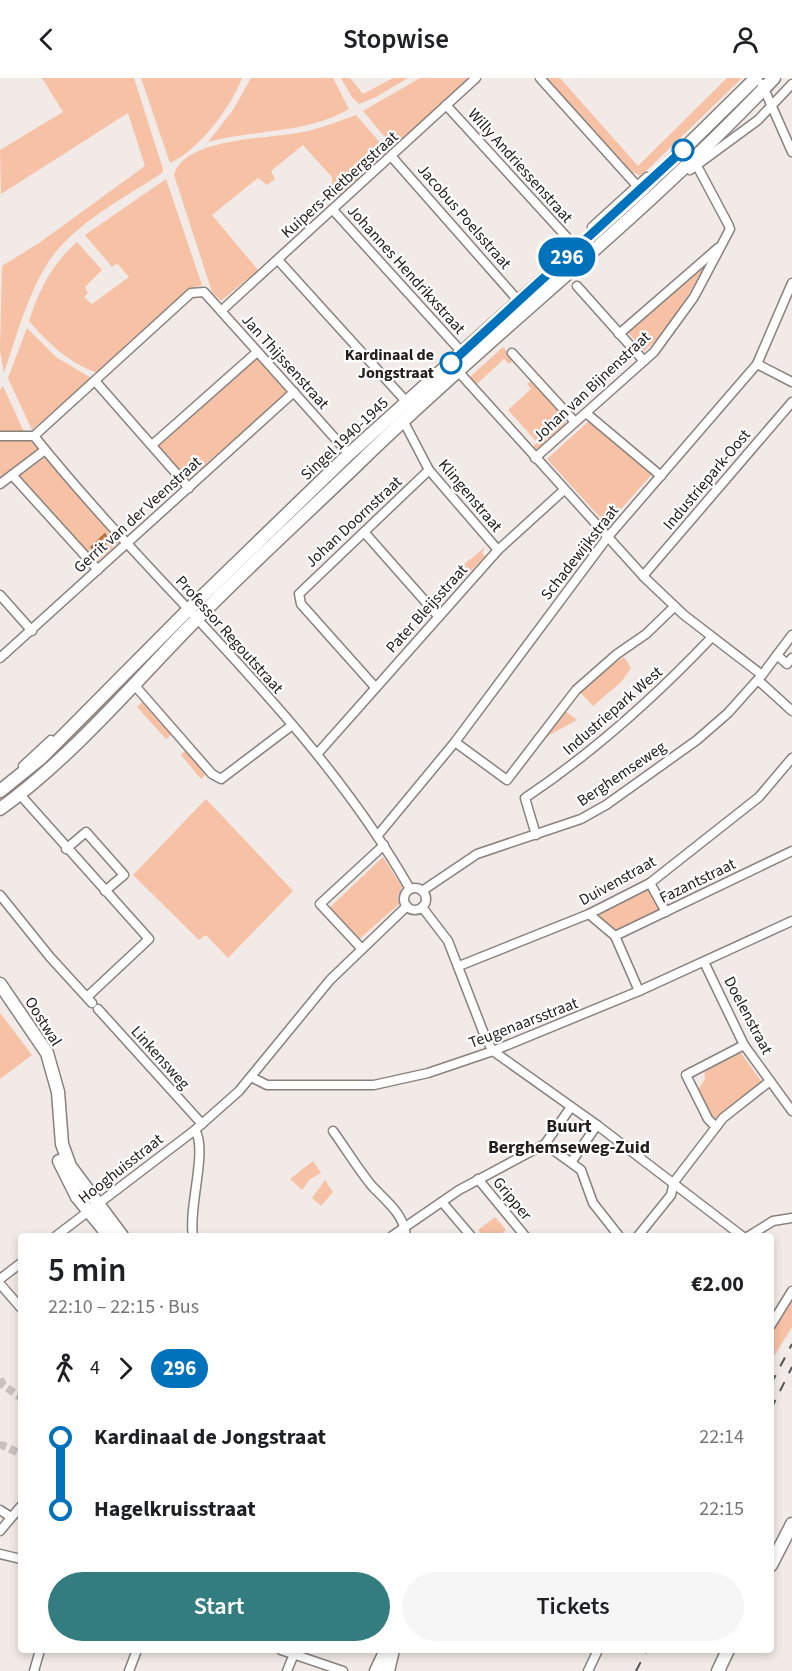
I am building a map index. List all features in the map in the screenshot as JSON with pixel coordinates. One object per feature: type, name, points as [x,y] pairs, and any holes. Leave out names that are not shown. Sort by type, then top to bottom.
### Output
[{"type":"main road","name":"Singel 1940-1945","points":[[0,791],[41,758],[190,612],[388,435],[760,81],[774,78]]},
{"type":"main road","name":"Singel 1940-1945","points":[[0,809],[57,761],[166,651],[190,612],[219,580],[348,452],[457,370]]},
{"type":"main road","name":"Oostwal","points":[[0,984],[47,1053],[58,1092],[55,1148],[68,1182],[120,1233]]},
{"type":"main road","name":"Oostwal","points":[[0,995],[39,1050],[56,1115]]},
{"type":"main road","name":"Oostwal","points":[[93,1208],[107,1233]]},
{"type":"main road","points":[[774,1559],[792,1524]]},
{"type":"main road","points":[[378,1671],[385,1653]]},
{"type":"main road","points":[[388,1671],[392,1653]]},
{"type":"main road","points":[[718,1671],[727,1653]]},
{"type":"street","name":"Kuipers-Rietbergstraat","points":[[220,311],[476,78]]},
{"type":"street","points":[[540,78],[642,192]]},
{"type":"street","name":"Singel 1940-1945","points":[[348,452],[403,398],[573,244],[642,192],[748,78]]},
{"type":"street","points":[[760,81],[792,152]]},
{"type":"street","name":"Singel 1940-1945","points":[[388,435],[396,436],[457,370],[696,164],[771,108],[792,84]]},
{"type":"street","name":"Willy Andriessenstraat","points":[[447,105],[573,244]]},
{"type":"street","name":"Jacobus Poelsstraat","points":[[392,156],[515,297]]},
{"type":"street","name":"Johan van Bijnenstraat","points":[[535,458],[658,347],[694,297],[730,230],[696,164]]},
{"type":"street","name":"Johannes Hendrikxstraat","points":[[333,210],[458,348]]},
{"type":"street","name":"Johan van Bijnenstraat","points":[[619,334],[723,244]]},
{"type":"street","points":[[278,260],[403,398]]},
{"type":"street","name":"Schadewijkstraat","points":[[378,835],[454,742],[607,538],[757,364],[792,283]]},
{"type":"street","points":[[576,286],[644,361]]},
{"type":"street","name":"Jan Thijssenstraat","points":[[95,381],[191,293],[204,292],[348,452]]},
{"type":"street","points":[[152,445],[257,352]]},
{"type":"street","points":[[512,353],[575,422]]},
{"type":"street","points":[[757,364],[792,382]]},
{"type":"street","points":[[457,370],[643,576],[674,607],[760,678],[792,711]]},
{"type":"street","points":[[0,436],[34,436],[95,381],[189,488]]},
{"type":"street","name":"Gerrit van der Veenstraat","points":[[0,658],[294,392]]},
{"type":"street","name":"Industriepark-Oost","points":[[643,576],[792,402]]},
{"type":"street","points":[[586,413],[661,477]]},
{"type":"street","name":"Klingenstraat","points":[[406,426],[429,470],[498,550]]},
{"type":"street","name":"Professor Regoutstraat","points":[[34,436],[127,544],[318,753],[378,835],[410,889]]},
{"type":"street","points":[[0,484],[45,450]]},
{"type":"street","name":"Johan Doornstraat","points":[[375,687],[301,603],[299,594],[429,470]]},
{"type":"street","points":[[12,475],[98,570]]},
{"type":"street","name":"Pater Bleijsstraat","points":[[318,753],[498,550],[564,490]]},
{"type":"street","points":[[364,532],[439,617]]},
{"type":"street","points":[[0,595],[32,631]]},
{"type":"street","points":[[454,742],[507,780],[576,690],[617,654],[646,634],[674,607]]},
{"type":"street","name":"Singel 1940-1945","points":[[0,783],[51,740],[190,612]]},
{"type":"street","name":"Berghemseweg","points":[[422,891],[477,854],[580,819],[606,805],[697,740],[728,713],[760,678],[792,635]]},
{"type":"street","name":"Industriepark West","points":[[536,835],[525,798],[597,746],[673,678],[712,637]]},
{"type":"street","name":"Singel 1940-1945","points":[[0,816],[23,798],[137,688],[162,662],[166,651]]},
{"type":"street","points":[[777,656],[787,664],[792,658]]},
{"type":"street","points":[[137,688],[212,774],[221,779],[229,776],[291,726]]},
{"type":"street","name":"Duivenstraat","points":[[459,966],[589,914],[650,883],[759,796],[792,758]]},
{"type":"street","points":[[23,798],[66,849],[149,939],[93,1003]]},
{"type":"street","points":[[66,849],[86,832],[124,875],[105,891]]},
{"type":"street","points":[[362,949],[320,904],[384,845]]},
{"type":"street","name":"Fazantstraat","points":[[615,936],[792,851]]},
{"type":"street","points":[[650,883],[666,912]]},
{"type":"street","points":[[410,889],[422,891],[426,899],[422,907],[414,909],[407,906],[404,897],[410,889]]},
{"type":"street","name":"Linkensweg","points":[[0,895],[50,957],[93,1003],[199,1127]]},
{"type":"street","points":[[193,1233],[194,1191],[201,1139],[199,1127],[251,1077],[330,980],[407,906]]},
{"type":"street","points":[[422,907],[448,941],[486,1039],[493,1051],[674,1182],[738,1233]]},
{"type":"street","points":[[589,914],[615,936],[639,991]]},
{"type":"street","name":"Teugenaarsstraat","points":[[251,1077],[267,1085],[374,1085],[411,1078],[493,1051],[639,991],[792,921]]},
{"type":"street","name":"Doelenstraat","points":[[704,962],[744,1045],[792,1111]]},
{"type":"street","points":[[716,1127],[708,1119],[686,1076],[744,1045]]},
{"type":"street","points":[[640,1233],[671,1196],[674,1182],[716,1127],[770,1081]]},
{"type":"street","points":[[396,1233],[478,1179],[545,1144],[571,1107]]},
{"type":"street","points":[[572,1161],[597,1125]]},
{"type":"street","name":"Hooghuisstraat","points":[[60,1233],[199,1127]]},
{"type":"street","points":[[333,1131],[373,1187],[387,1197],[405,1226],[406,1233]]},
{"type":"street","points":[[545,1144],[572,1161],[581,1170],[593,1203],[617,1233]]},
{"type":"street","name":"Gripper","points":[[478,1179],[519,1233]]},
{"type":"street","points":[[442,1202],[468,1233]]},
{"type":"street","points":[[754,1233],[773,1221],[792,1218]]},
{"type":"street","points":[[0,1279],[18,1265]]},
{"type":"street","points":[[0,1284],[18,1305]]},
{"type":"street","points":[[774,1318],[792,1291]]},
{"type":"street","points":[[0,1530],[18,1509]]},
{"type":"street","points":[[0,1510],[11,1517]]},
{"type":"street","points":[[0,1554],[18,1558]]},
{"type":"street","points":[[34,1671],[39,1653]]},
{"type":"street","points":[[129,1671],[136,1653]]},
{"type":"street","points":[[291,1653],[344,1671]]},
{"type":"street","points":[[588,1671],[597,1653]]},
{"type":"street","points":[[287,1671],[294,1654]]},
{"type":"shaded area","points":[[42,78],[134,78],[163,169],[162,173],[86,223],[60,247],[49,261],[29,301],[4,373],[0,350],[2,266],[39,243],[145,166],[128,113],[1,194],[0,150],[63,112]]},
{"type":"shaded area","points":[[141,78],[242,78],[230,102],[203,138],[181,157],[170,163]]},
{"type":"shaded area","points":[[251,78],[333,78],[349,109],[316,123],[208,142],[233,110]]},
{"type":"shaded area","points":[[341,78],[350,78],[363,94],[393,78],[408,78],[359,104]]},
{"type":"shaded area","points":[[420,78],[469,78],[393,147],[363,111]]},
{"type":"shaded area","points":[[546,78],[560,78],[638,166],[727,78],[742,78],[641,176],[632,172]]},
{"type":"shaded area","points":[[356,115],[388,152],[337,198],[332,189],[332,177],[303,145],[271,171],[275,179],[267,185],[258,178],[212,215],[258,270],[221,301],[212,292],[174,175],[181,163],[193,154],[209,147],[228,142],[304,132]]},
{"type":"shaded area","points":[[166,179],[202,285],[192,288],[97,373],[60,352],[29,321],[53,268],[77,242],[102,270],[85,287],[88,293],[84,297],[92,304],[129,277],[117,263],[112,267],[85,235]]},
{"type":"shaded area","points":[[712,255],[666,332],[644,351],[628,332]]},
{"type":"shaded area","points":[[27,328],[56,357],[91,378],[32,430],[8,378]]},
{"type":"shaded area","points":[[503,347],[514,359],[509,364],[504,359],[477,384],[470,377]]},
{"type":"shaded area","points":[[256,357],[288,393],[186,481],[156,446]]},
{"type":"shaded area","points":[[532,380],[566,417],[565,425],[549,440],[545,437],[546,442],[537,449],[533,447],[537,442],[508,410],[531,389],[527,384]]},
{"type":"shaded area","points":[[3,386],[23,430],[38,450],[0,478],[0,390]]},
{"type":"shaded area","points":[[589,421],[652,474],[607,525],[547,459]]},
{"type":"shaded area","points":[[46,457],[121,541],[97,562],[20,479],[20,475]]},
{"type":"shaded area","points":[[105,534],[108,540],[101,551],[96,553],[91,547]]},
{"type":"shaded area","points":[[486,546],[482,553],[485,556],[466,576],[459,569]]},
{"type":"shaded area","points":[[175,626],[181,631],[100,716],[0,806],[0,797]]},
{"type":"shaded area","points":[[624,657],[631,668],[621,682],[593,706],[580,692]]},
{"type":"shaded area","points":[[142,702],[171,735],[166,739],[137,707]]},
{"type":"shaded area","points":[[564,710],[577,720],[542,739]]},
{"type":"shaded area","points":[[186,750],[206,774],[201,779],[181,755]]},
{"type":"shaded area","points":[[206,799],[293,891],[228,958],[206,935],[199,940],[133,875]]},
{"type":"shaded area","points":[[383,857],[402,887],[398,896],[399,904],[357,941],[327,910]]},
{"type":"shaded area","points":[[648,889],[660,910],[619,930],[611,929],[599,919],[601,913]]},
{"type":"shaded area","points":[[0,1013],[32,1055],[0,1079]]},
{"type":"shaded area","points":[[740,1052],[762,1082],[714,1119],[698,1090],[705,1079],[704,1069]]},
{"type":"shaded area","points":[[313,1161],[321,1173],[310,1179],[302,1190],[290,1179]]},
{"type":"shaded area","points":[[325,1180],[333,1192],[321,1206],[312,1198]]},
{"type":"shaded area","points":[[495,1217],[506,1230],[502,1233],[480,1233],[478,1230]]},
{"type":"shaded area","points":[[792,1297],[792,1327],[774,1356],[774,1327]]},
{"type":"tunnel","points":[[0,1379],[3,1385],[18,1396]]},
{"type":"tunnel","points":[[0,1448],[2,1445],[18,1453]]},
{"type":"railway","points":[[774,1378],[792,1344]]},
{"type":"railway","points":[[774,1403],[792,1367]]},
{"type":"railway","points":[[636,1671],[645,1653]]},
{"type":"bus line","name":"296","points":[[451,363],[683,150]]},
{"type":"place","name":"Kardinaal de Jongstraat","points":[[451,363]]},
{"type":"district","name":"Buurt Berghemseweg-Zuid","points":[[569,1136]]}]
